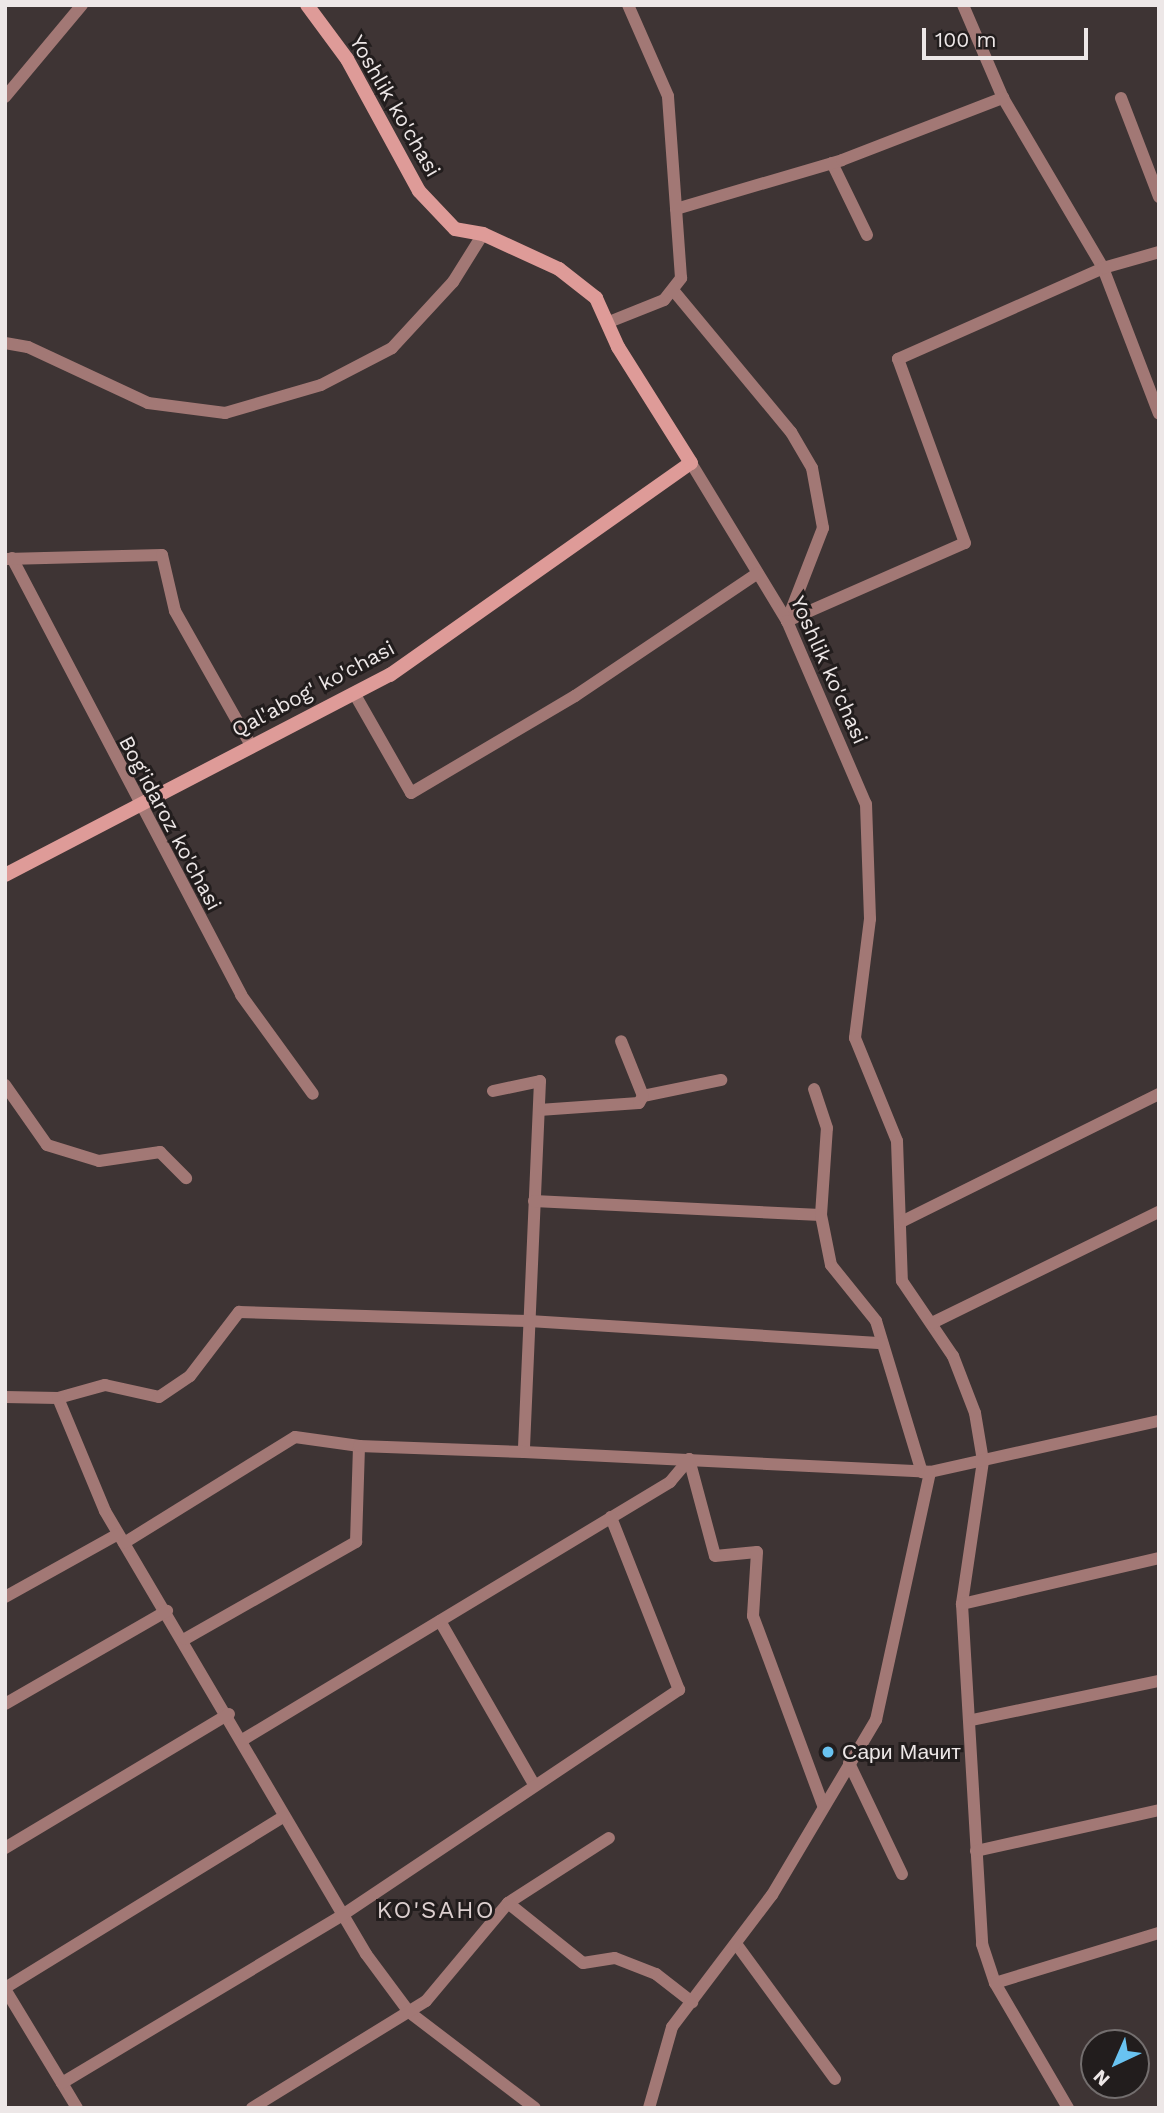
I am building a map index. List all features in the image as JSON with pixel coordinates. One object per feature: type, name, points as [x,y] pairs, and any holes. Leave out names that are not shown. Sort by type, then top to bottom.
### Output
[{"type":"street","points":[[5,97],[82,5]]},
{"type":"street","name":"Yoshlik ko'chasi","points":[[307,5],[347,59],[419,191],[455,229],[483,234],[558,269],[596,298],[618,347],[787,621],[866,804],[870,919],[855,1038],[897,1141],[903,1221],[902,1281],[932,1323],[975,1413],[983,1461],[962,1604],[972,1720],[969,1797],[976,1851],[982,1944],[995,1983],[1068,2108]]},
{"type":"street","points":[[609,322],[673,290],[681,278],[668,96],[628,5]]},
{"type":"street","points":[[963,5],[1003,98],[1103,268],[1159,414]]},
{"type":"street","points":[[676,209],[832,163],[1003,98]]},
{"type":"street","points":[[1121,98],[1159,197]]},
{"type":"street","points":[[832,163],[867,235]]},
{"type":"street","points":[[5,343],[28,347],[148,403],[225,413],[321,385],[392,348],[453,282],[483,234]]},
{"type":"street","points":[[787,621],[965,543],[898,359],[1103,268],[1159,252]]},
{"type":"street","points":[[673,290],[792,432],[812,468],[823,528],[787,621]]},
{"type":"street","name":"Qal'abog' ko'chasi","points":[[5,875],[137,803],[390,675],[691,463]]},
{"type":"street","points":[[8,559],[162,555],[175,611],[252,747]]},
{"type":"street","name":"Bog'idaroz ko'chasi","points":[[8,559],[241,995],[313,1094]]},
{"type":"street","points":[[354,693],[411,793],[575,696],[758,573]]},
{"type":"street","points":[[621,1041],[643,1096]]},
{"type":"street","points":[[539,1110],[639,1103],[643,1096],[721,1080]]},
{"type":"street","points":[[493,1091],[540,1081],[524,1452]]},
{"type":"street","points":[[5,1085],[47,1145],[99,1161],[160,1152],[186,1178]]},
{"type":"street","points":[[649,2108],[672,2027],[737,1945],[876,1720],[926,1472],[876,1321],[831,1265],[821,1215],[827,1128],[814,1088]]},
{"type":"street","points":[[903,1221],[1159,1094]]},
{"type":"street","points":[[534,1201],[821,1215]]},
{"type":"street","points":[[932,1323],[1159,1212]]},
{"type":"street","points":[[5,1397],[58,1398],[105,1385],[159,1397],[190,1376],[239,1312],[529,1321],[883,1343]]},
{"type":"street","points":[[58,1398],[121,1538],[244,1739],[283,1817],[341,1916],[409,2012],[536,2108]]},
{"type":"street","points":[[5,1597],[121,1538],[295,1437],[359,1446],[689,1459],[926,1472],[1159,1421]]},
{"type":"street","points":[[185,1639],[356,1542],[359,1446]]},
{"type":"street","points":[[244,1739],[670,1482],[689,1459]]},
{"type":"street","points":[[689,1459],[715,1556],[757,1552],[753,1616],[823,1805]]},
{"type":"street","points":[[62,2082],[341,1916],[533,1783],[680,1690],[611,1517]]},
{"type":"street","points":[[962,1604],[1159,1558]]},
{"type":"street","points":[[5,1704],[167,1611]]},
{"type":"street","points":[[440,1621],[533,1783]]},
{"type":"street","points":[[972,1720],[1159,1681]]},
{"type":"street","points":[[5,1848],[229,1714]]},
{"type":"street","points":[[849,1763],[902,1874]]},
{"type":"street","points":[[976,1851],[1159,1810]]},
{"type":"street","points":[[77,2108],[5,1989],[283,1817]]},
{"type":"street","points":[[252,2108],[426,2001],[508,1903],[609,1838]]},
{"type":"street","points":[[508,1903],[583,1963],[615,1958],[656,1974],[692,2002]]},
{"type":"street","points":[[995,1983],[1159,1933]]},
{"type":"street","points":[[737,1945],[835,2079]]},
{"type":"place","name":"Сари Мачит","points":[[828,1752]]},
{"type":"district","name":"KO'SAHO","points":[[436,1911]]}]
